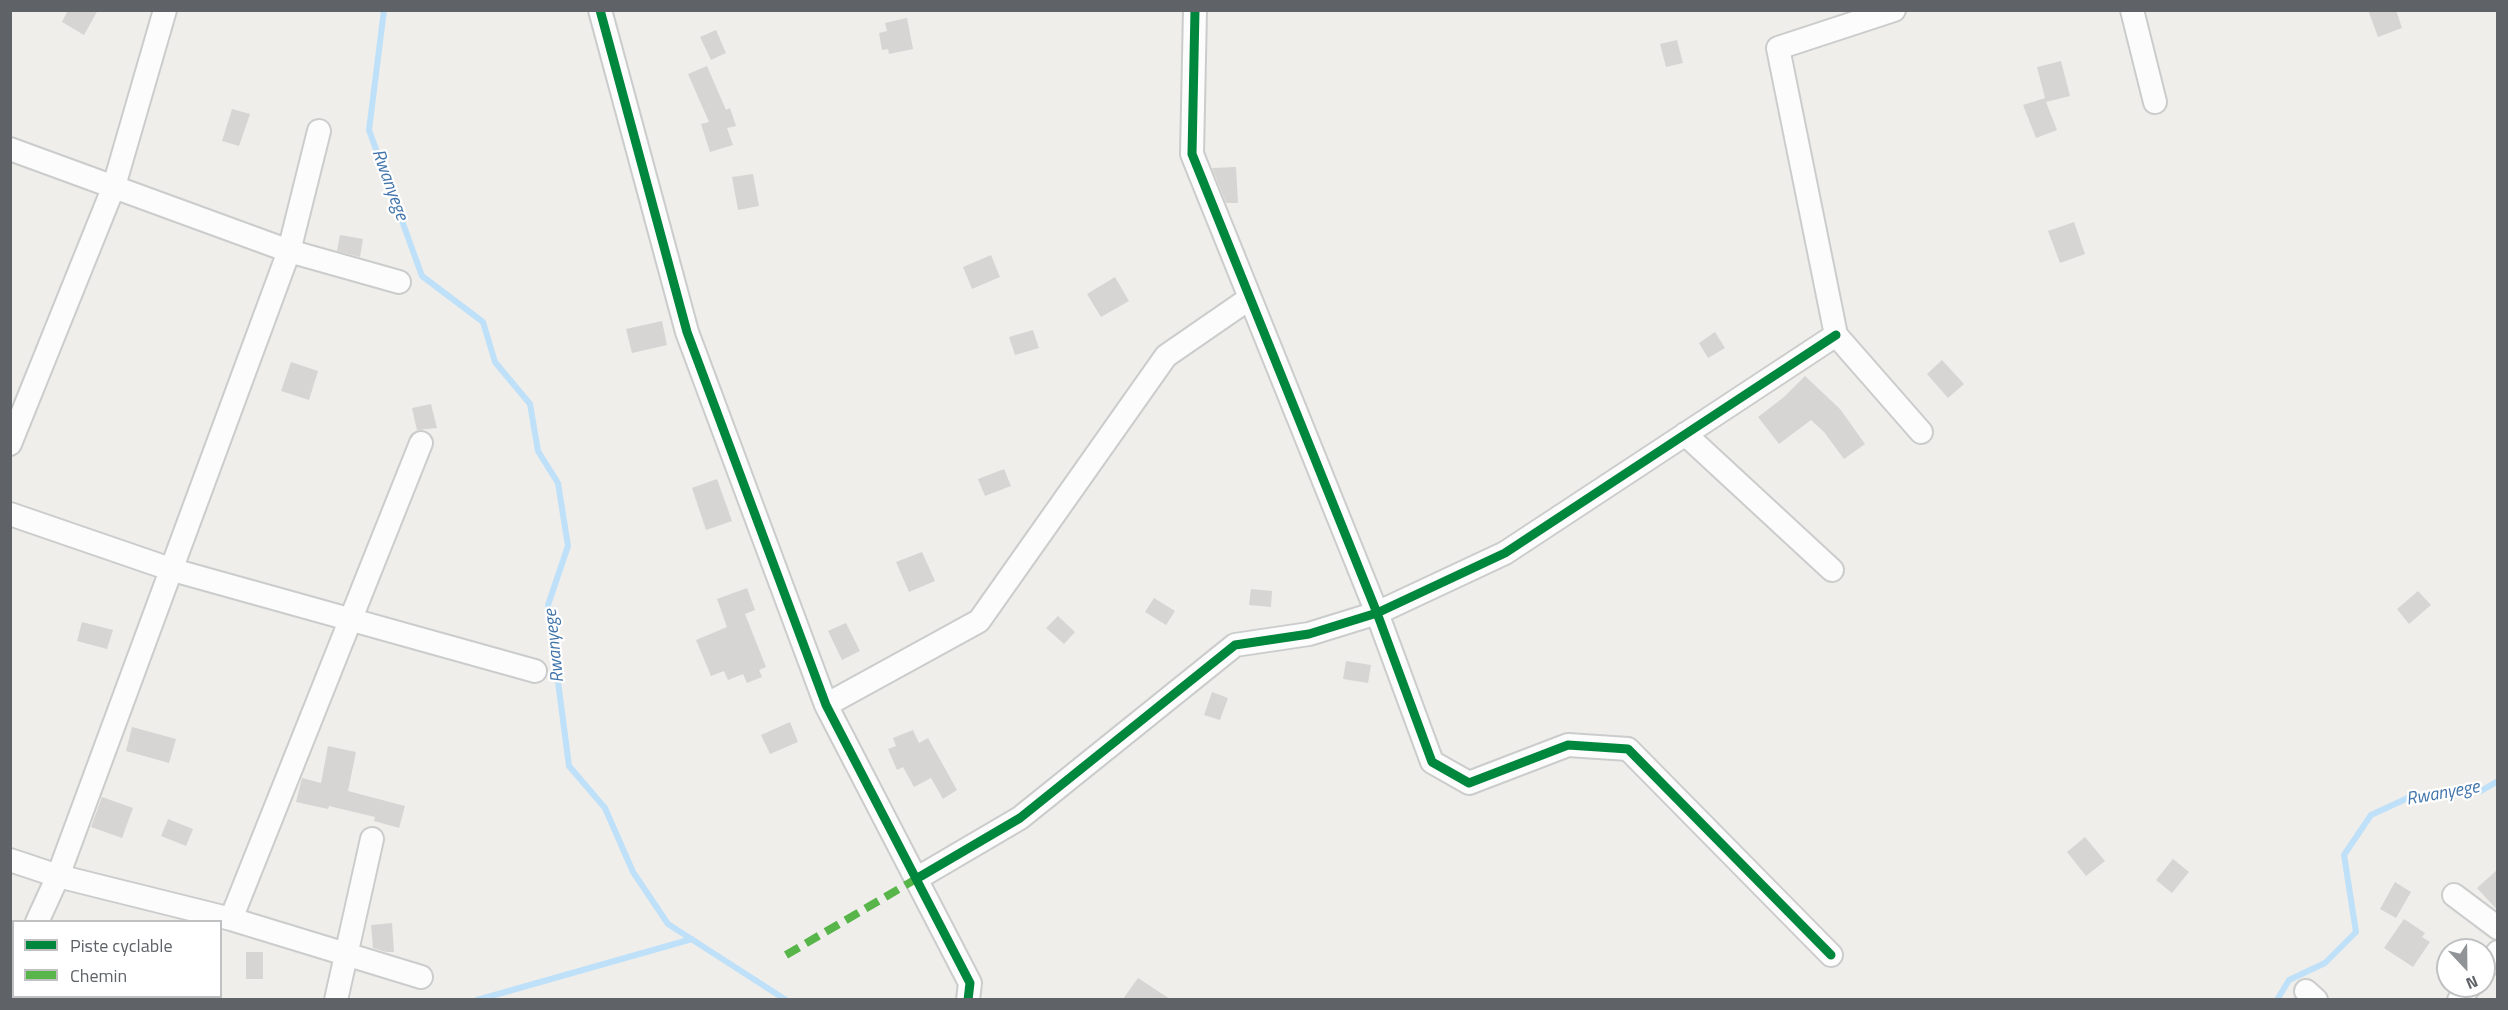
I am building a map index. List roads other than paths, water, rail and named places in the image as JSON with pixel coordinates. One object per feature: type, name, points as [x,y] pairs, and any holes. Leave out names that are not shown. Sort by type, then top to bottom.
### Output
[{"type":"street","points":[[10,444],[114,186],[165,10]]},
{"type":"street","points":[[600,10],[687,332],[826,705],[970,984],[968,999]]},
{"type":"street","points":[[1195,10],[1192,154],[1377,613],[1432,762],[1469,783],[1568,745],[1628,749],[1831,955]]},
{"type":"street","points":[[1894,10],[1778,48],[1836,335],[1921,432]]},
{"type":"street","points":[[2132,10],[2155,102]]},
{"type":"street","points":[[37,920],[58,876],[289,251],[319,131]]},
{"type":"street","points":[[10,149],[289,251],[399,282]]},
{"type":"street","points":[[826,705],[979,621],[1166,356],[1250,298]]},
{"type":"street","points":[[915,879],[1020,818],[1234,645],[1309,634],[1377,613],[1505,553],[1836,335]]},
{"type":"street","points":[[1685,434],[1832,570]]},
{"type":"street","points":[[231,919],[420,443]]},
{"type":"street","points":[[10,514],[173,570],[536,671]]},
{"type":"street","points":[[336,999],[372,838]]},
{"type":"street","points":[[10,860],[58,876],[231,919],[421,977]]},
{"type":"street","points":[[2454,895],[2498,928]]},
{"type":"waterway","name":"Rwanyege","points":[[384,10],[369,130],[422,276],[483,322],[495,362],[530,404],[538,451],[558,483],[568,546],[548,605],[569,766],[605,808],[633,872],[668,924],[786,1000]]},
{"type":"waterway","name":"Rwanyege","points":[[2277,1000],[2289,980],[2325,963],[2356,932],[2344,855],[2371,815],[2410,797],[2481,791],[2498,781]]},
{"type":"waterway","points":[[477,1000],[692,939]]}]
